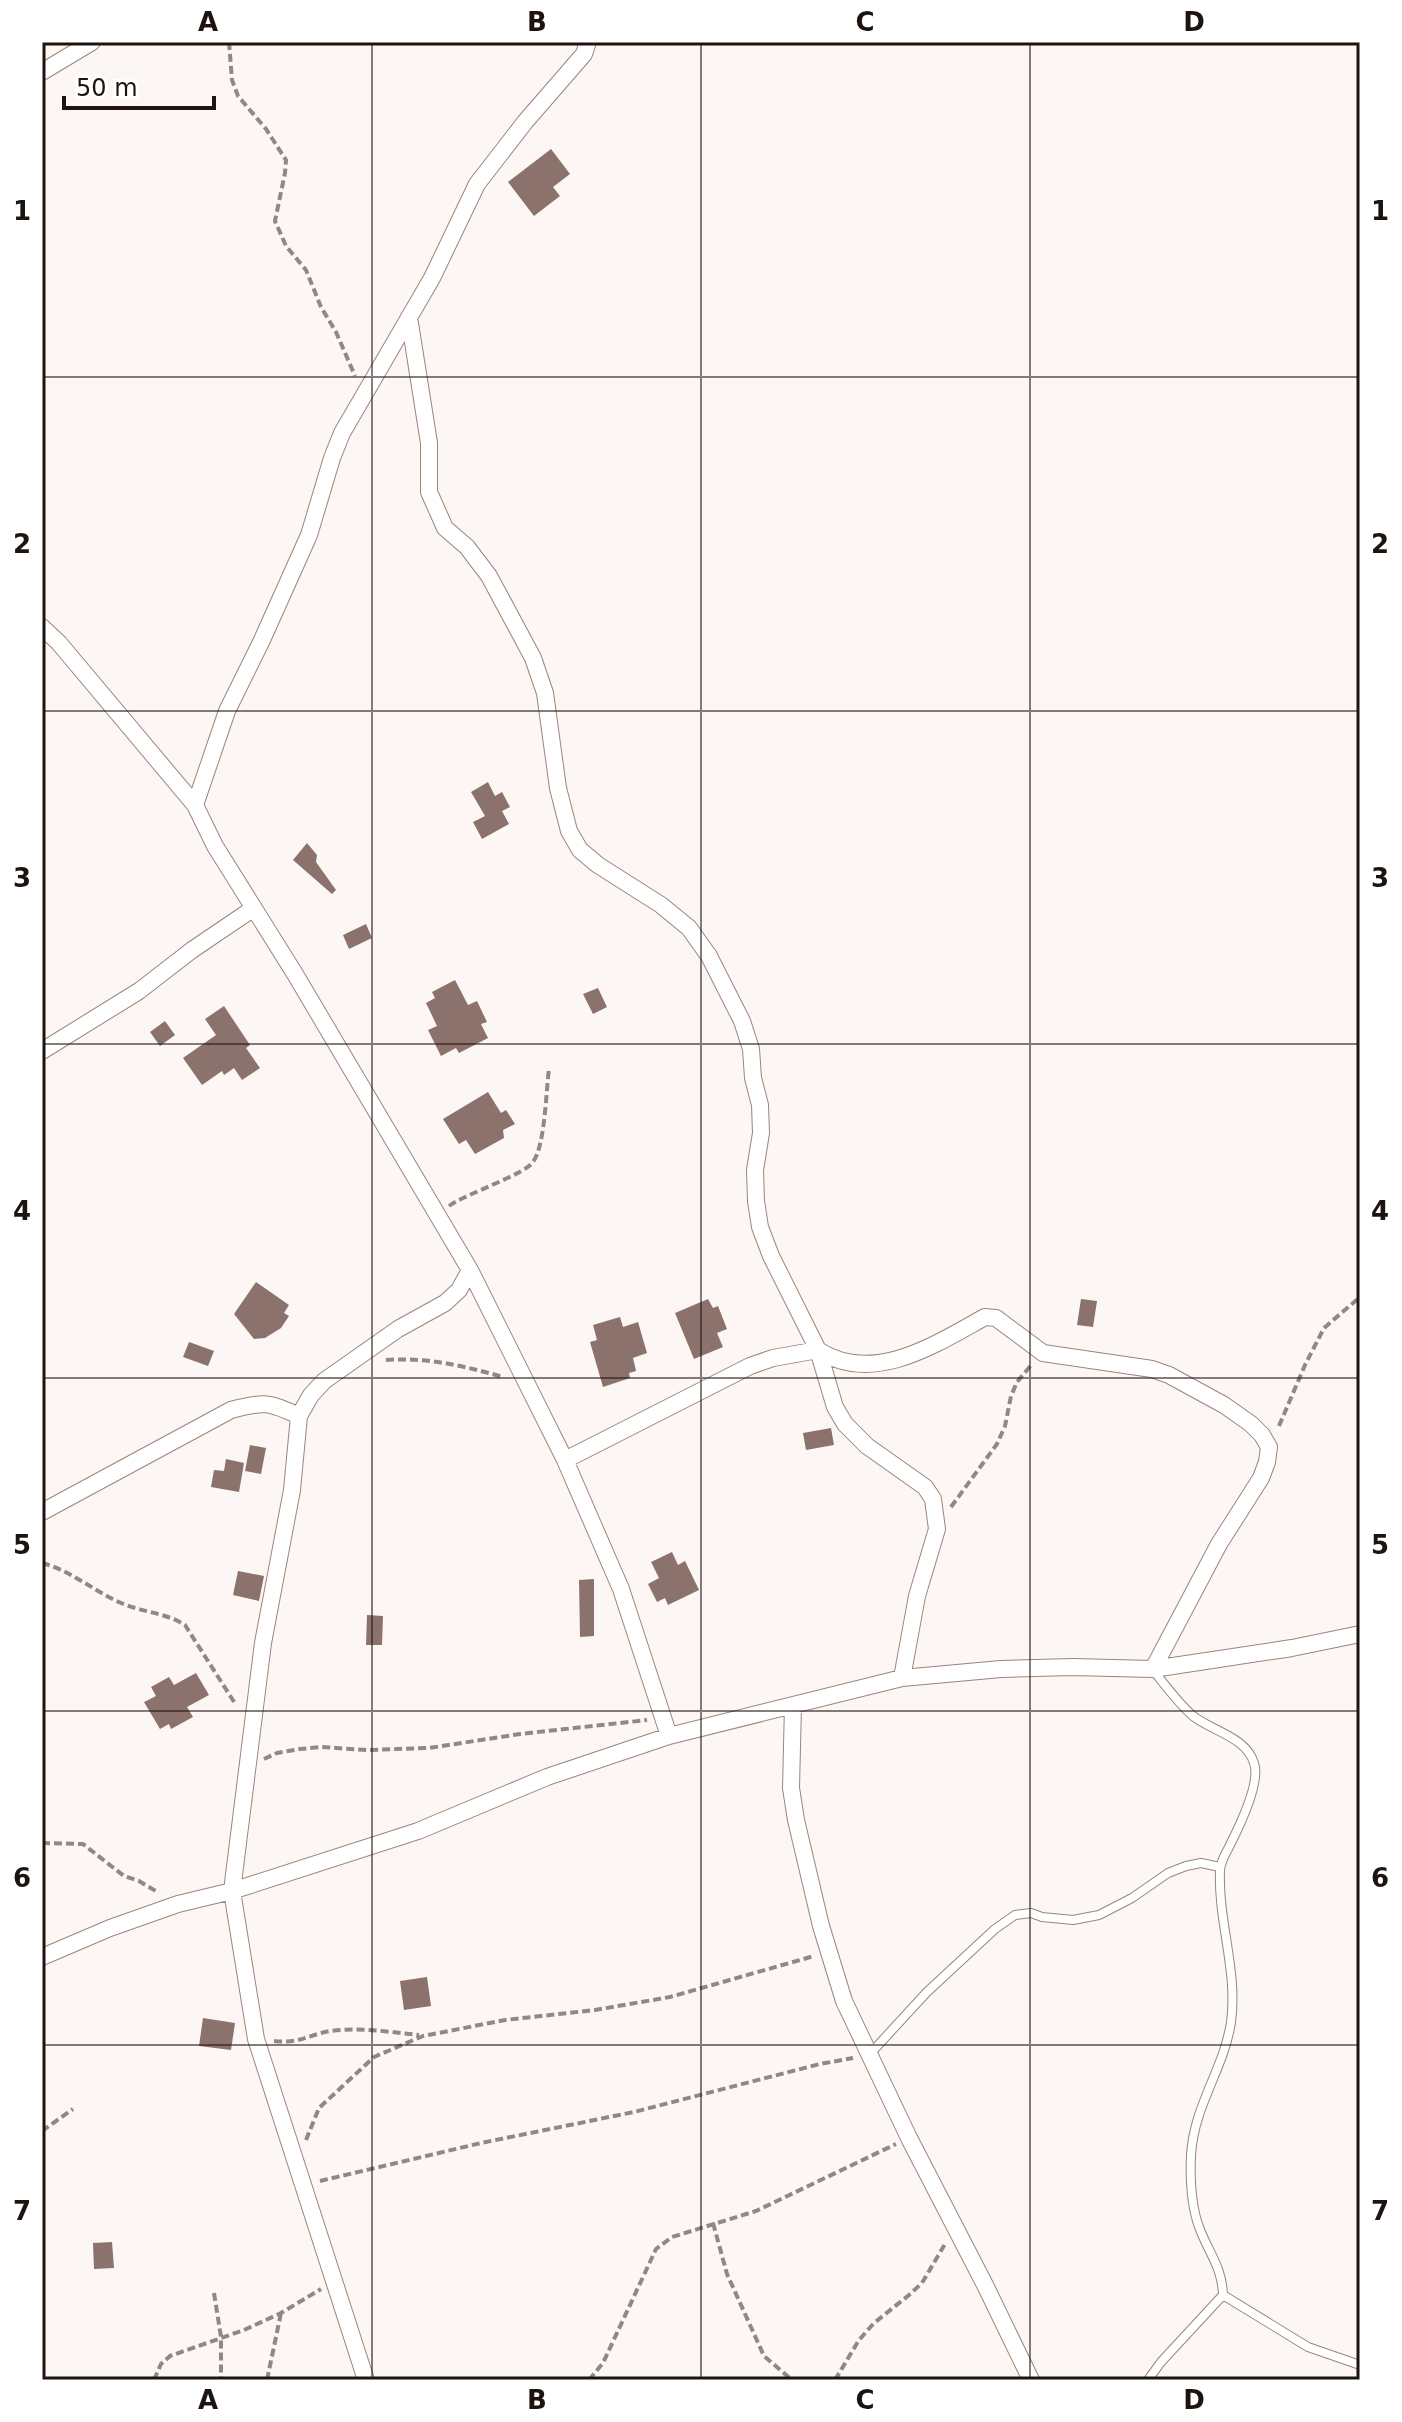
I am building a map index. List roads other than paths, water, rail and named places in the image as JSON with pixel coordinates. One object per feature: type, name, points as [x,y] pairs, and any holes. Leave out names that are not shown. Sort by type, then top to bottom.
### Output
[{"type":"street","points":[[42,72],[92,42]]},
{"type":"street","points":[[195,805],[227,711],[309,535],[342,433],[432,278],[477,184],[584,54],[588,42]]},
{"type":"street","points":[[409,317],[429,443],[429,492],[445,528],[467,547],[489,576],[533,658],[545,693],[558,788],[569,831],[580,850],[598,865],[661,905],[689,928],[709,956],[742,1021],[751,1049],[761,1133],[755,1170],[756,1201],[760,1227],[771,1256],[818,1350],[835,1407],[845,1424],[867,1446],[925,1487],[933,1499],[937,1529],[917,1596],[902,1678]]},
{"type":"street","points":[[42,627],[50,645],[195,805],[215,846],[470,1270],[565,1460],[621,1589],[669,1736]]},
{"type":"street","points":[[42,1051],[139,991],[254,908]]},
{"type":"street","points":[[366,2380],[256,2039],[232,1891],[268,1609],[292,1490],[299,1416],[311,1395],[324,1381],[398,1329],[445,1303],[459,1290],[470,1270]]},
{"type":"street","points":[[565,1460],[750,1366],[773,1358],[818,1350],[848,1364],[873,1364],[916,1353],[985,1317],[996,1318],[1043,1353],[1152,1369],[1169,1375],[1224,1405],[1262,1435],[1269,1447],[1261,1478],[1219,1544],[1153,1669]]},
{"type":"street","points":[[42,1512],[231,1410],[257,1403],[275,1405],[299,1416]]},
{"type":"street","points":[[42,1957],[178,1904],[232,1891],[418,1831],[547,1777],[669,1736],[902,1678],[1001,1669],[1153,1669],[1292,1648],[1360,1634]]},
{"type":"street","points":[[793,1705],[791,1788],[796,1820],[828,1952],[844,2001],[1031,2380]]},
{"type":"lane","points":[[1148,2380],[1223,2295],[1223,2279],[1199,2227],[1193,2200],[1191,2155],[1195,2120],[1223,2050],[1233,2003],[1221,1905],[1220,1867],[1251,1793],[1256,1765],[1242,1745],[1194,1717],[1153,1669]]},
{"type":"lane","points":[[868,2055],[927,1992],[995,1929],[1015,1915],[1031,1913],[1073,1920],[1099,1915],[1177,1869],[1201,1863],[1220,1867]]},
{"type":"lane","points":[[1223,2295],[1308,2347],[1360,2365]]}]
